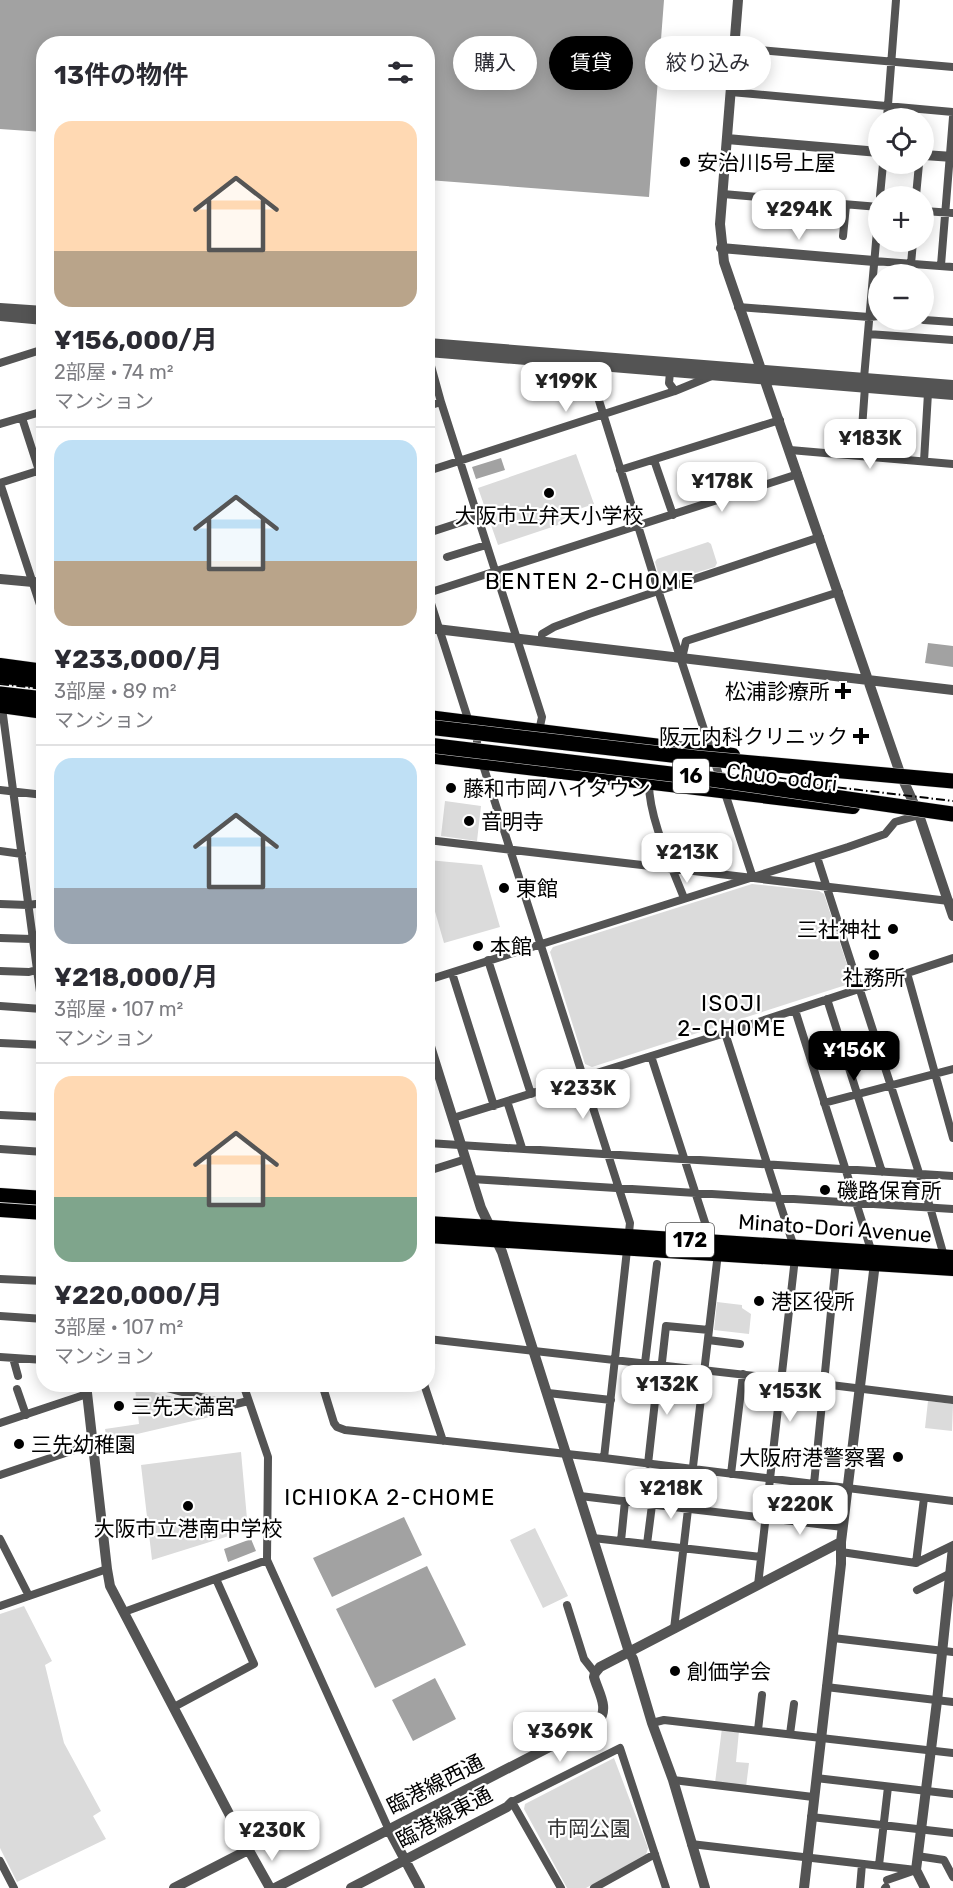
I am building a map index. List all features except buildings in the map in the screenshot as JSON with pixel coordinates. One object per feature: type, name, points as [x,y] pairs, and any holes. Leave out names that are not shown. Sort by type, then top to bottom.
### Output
[{"type":"highway","points":[[0,676],[36,680]]},
{"type":"highway","points":[[0,694],[36,698]]},
{"type":"highway","name":"16","points":[[435,728],[697,759],[953,779]]},
{"type":"highway","name":"16","points":[[435,746],[696,777],[953,817]]},
{"type":"main road","points":[[0,665],[36,670]]},
{"type":"main road","points":[[0,705],[36,711]]},
{"type":"main road","name":"Chuo-odori","points":[[435,718],[710,751],[810,766],[953,779]]},
{"type":"main road","name":"Chuo-odori","points":[[435,757],[919,815],[953,817]]},
{"type":"main road","points":[[0,1195],[36,1197]]},
{"type":"main road","points":[[0,1210],[36,1212]]},
{"type":"main road","name":"Minato-Dori Avenue","points":[[435,1224],[494,1234]]},
{"type":"main road","name":"Minato-Dori Avenue","points":[[435,1236],[494,1234],[873,1257],[949,1257]]},
{"type":"main road","name":"Minato-Dori Avenue","points":[[794,1253],[836,1261],[873,1257],[953,1269]]},
{"type":"street","points":[[736,36],[738,0]]},
{"type":"street","points":[[888,108],[896,0]]},
{"type":"street","points":[[771,51],[953,67]]},
{"type":"street","points":[[953,112],[731,92],[721,248],[738,307],[780,420],[900,773],[919,815],[953,916]]},
{"type":"street","points":[[941,265],[949,212],[953,117]]},
{"type":"street","points":[[727,139],[868,151]]},
{"type":"street","points":[[934,156],[951,157]]},
{"type":"street","points":[[723,194],[868,207]]},
{"type":"street","points":[[843,236],[846,205]]},
{"type":"street","points":[[934,211],[949,212]]},
{"type":"street","points":[[721,248],[911,264],[912,252]]},
{"type":"street","points":[[874,264],[875,252]]},
{"type":"street","points":[[934,265],[953,267]]},
{"type":"street","points":[[738,307],[868,317]]},
{"type":"street","points":[[0,308],[36,310]]},
{"type":"street","points":[[0,316],[36,319]]},
{"type":"street","points":[[934,321],[953,322]]},
{"type":"street","points":[[860,456],[868,330]]},
{"type":"street","points":[[868,334],[953,340]]},
{"type":"street","points":[[435,344],[762,375],[953,385]]},
{"type":"street","points":[[0,363],[36,352]]},
{"type":"street","points":[[435,353],[587,360],[670,372],[762,375]]},
{"type":"street","points":[[587,360],[658,590],[753,878]]},
{"type":"street","points":[[670,372],[669,383],[675,392]]},
{"type":"street","points":[[435,469],[675,392],[715,375]]},
{"type":"street","points":[[435,379],[542,717],[540,730]]},
{"type":"street","points":[[864,382],[953,395]]},
{"type":"street","points":[[924,461],[928,393]]},
{"type":"street","points":[[435,404],[441,402]]},
{"type":"street","points":[[0,424],[36,414]]},
{"type":"street","points":[[22,418],[36,456]]},
{"type":"street","points":[[620,470],[780,420]]},
{"type":"street","points":[[790,450],[953,464]]},
{"type":"street","points":[[654,460],[673,515]]},
{"type":"street","points":[[36,472],[0,483],[36,594]]},
{"type":"street","points":[[435,592],[798,474]]},
{"type":"street","points":[[435,531],[477,517]]},
{"type":"street","points":[[542,642],[542,634],[554,627],[820,537]]},
{"type":"street","points":[[447,557],[486,545]]},
{"type":"street","points":[[0,579],[36,582]]},
{"type":"street","points":[[681,658],[686,641],[839,592]]},
{"type":"street","points":[[435,628],[953,690]]},
{"type":"street","points":[[435,633],[469,722],[478,732],[476,752],[482,762],[630,1223],[604,1458]]},
{"type":"street","points":[[0,705],[4,752],[13,791],[32,939],[36,954]]},
{"type":"street","points":[[649,781],[648,795],[684,898]]},
{"type":"street","points":[[0,790],[36,794]]},
{"type":"street","points":[[435,978],[817,857],[885,834],[896,822],[919,815]]},
{"type":"street","points":[[435,841],[949,901]]},
{"type":"street","points":[[0,851],[22,854]]},
{"type":"street","points":[[817,857],[919,1174],[949,1257]]},
{"type":"street","points":[[0,904],[36,904]]},
{"type":"street","points":[[0,938],[32,939]]},
{"type":"street","points":[[453,1118],[725,1033],[953,958]]},
{"type":"street","points":[[488,960],[531,1094]]},
{"type":"street","points":[[0,971],[36,970]]},
{"type":"street","points":[[452,973],[494,1106]]},
{"type":"street","points":[[907,973],[953,1138]]},
{"type":"street","points":[[827,999],[882,1172]]},
{"type":"street","points":[[0,1006],[36,1009]]},
{"type":"street","points":[[795,1010],[873,1257],[861,1388],[843,1527],[833,1638],[804,1888]]},
{"type":"street","points":[[725,1033],[794,1253],[758,1585]]},
{"type":"street","points":[[0,1043],[36,1045]]},
{"type":"street","points":[[651,1056],[714,1247],[708,1340],[674,1629]]},
{"type":"street","points":[[435,1062],[481,1208],[494,1234],[548,1393],[629,1652],[673,1780],[705,1888]]},
{"type":"street","points":[[824,1103],[953,1069]]},
{"type":"street","points":[[507,1101],[522,1148]]},
{"type":"street","points":[[0,1114],[36,1116]]},
{"type":"street","points":[[435,1143],[953,1176]]},
{"type":"street","points":[[0,1149],[36,1151]]},
{"type":"street","points":[[435,1169],[466,1159]]},
{"type":"street","points":[[472,1179],[953,1209]]},
{"type":"street","points":[[814,1484],[836,1261]]},
{"type":"street","points":[[645,1363],[657,1264]]},
{"type":"street","points":[[0,1279],[36,1281]]},
{"type":"street","points":[[0,1316],[36,1318]]},
{"type":"street","points":[[648,1464],[659,1365],[662,1362],[666,1326],[709,1330]]},
{"type":"street","points":[[708,1340],[740,1344]]},
{"type":"street","points":[[435,1341],[782,1378],[953,1400]]},
{"type":"street","points":[[0,1357],[36,1359]]},
{"type":"street","points":[[13,1358],[18,1376]]},
{"type":"street","points":[[731,1474],[742,1374]]},
{"type":"street","points":[[17,1389],[26,1415]]},
{"type":"street","points":[[0,1424],[79,1392]]},
{"type":"street","points":[[86,1392],[106,1569],[110,1586],[248,1850],[272,1888]]},
{"type":"street","points":[[183,1392],[232,1405],[248,1401]]},
{"type":"street","points":[[245,1392],[268,1457],[267,1560],[389,1830],[420,1888]]},
{"type":"street","points":[[324,1392],[334,1423],[340,1429],[604,1458],[953,1501]]},
{"type":"street","points":[[427,1392],[442,1441]]},
{"type":"street","points":[[548,1393],[611,1400]]},
{"type":"street","points":[[0,1475],[92,1444]]},
{"type":"street","points":[[580,1496],[843,1527]]},
{"type":"street","points":[[916,1563],[924,1498]]},
{"type":"street","points":[[621,1541],[625,1501]]},
{"type":"street","points":[[647,1544],[652,1505]]},
{"type":"street","points":[[593,1538],[761,1557]]},
{"type":"street","points":[[0,1539],[29,1596]]},
{"type":"street","points":[[567,1605],[584,1659],[595,1673],[600,1667],[758,1585],[841,1547],[916,1563],[953,1546],[948,1652],[937,1701],[917,1856],[916,1869],[925,1888]]},
{"type":"street","points":[[124,1612],[267,1560]]},
{"type":"street","points":[[0,1606],[106,1569]]},
{"type":"street","points":[[917,1590],[952,1573]]},
{"type":"street","points":[[174,1707],[254,1664],[216,1579]]},
{"type":"street","points":[[833,1638],[948,1652]]},
{"type":"street","name":"臨港線西通","points":[[272,1888],[598,1722],[604,1708],[595,1681],[595,1673]]},
{"type":"street","points":[[826,1687],[953,1702]]},
{"type":"street","points":[[750,1701],[761,1699],[758,1730]]},
{"type":"street","points":[[790,1734],[794,1704]]},
{"type":"street","points":[[652,1723],[664,1720],[953,1753]]},
{"type":"street","name":"臨港線東通","points":[[351,1888],[512,1802],[620,1748],[655,1854]]},
{"type":"street","points":[[816,1778],[953,1794]]},
{"type":"street","points":[[673,1780],[813,1797]]},
{"type":"street","points":[[879,1865],[888,1786]]},
{"type":"street","points":[[512,1802],[561,1888]]},
{"type":"street","points":[[811,1817],[952,1833],[953,1822]]},
{"type":"street","points":[[691,1844],[916,1869]]},
{"type":"street","points":[[174,1888],[248,1850]]},
{"type":"street","points":[[594,1888],[655,1854],[666,1888]]},
{"type":"street","points":[[917,1856],[944,1860],[953,1877]]},
{"type":"street","points":[[0,1861],[14,1888]]},
{"type":"street","points":[[860,1888],[862,1864]]},
{"type":"street","points":[[886,1885],[916,1869]]},
{"type":"green space","points":[[576,454],[594,504],[564,514],[567,522],[498,545],[478,488]]},
{"type":"green space","points":[[708,542],[711,544],[717,563],[715,567],[665,582],[660,580],[655,562],[657,559]]},
{"type":"green space","name":"音明寺","points":[[445,801],[481,806],[477,841],[441,836]]},
{"type":"green space","points":[[435,861],[482,865],[500,927],[444,943],[435,912]]},
{"type":"green space","points":[[752,884],[819,891],[824,894],[852,980],[849,984],[592,1067],[585,1064],[550,952],[553,947]]},
{"type":"green space","points":[[717,1302],[742,1305],[742,1308],[751,1314],[749,1334],[714,1330]]},
{"type":"green space","points":[[135,1392],[152,1392],[221,1408],[223,1414],[107,1441],[105,1429],[139,1424]]},
{"type":"green space","points":[[928,1401],[953,1404],[952,1431],[925,1428]]},
{"type":"green space","points":[[241,1452],[248,1530],[152,1560],[141,1465]]},
{"type":"green space","points":[[535,1528],[568,1596],[543,1608],[510,1540]]},
{"type":"green space","points":[[24,1606],[52,1661],[45,1665],[64,1743],[101,1811],[93,1816],[106,1839],[17,1882],[0,1848],[0,1614]]},
{"type":"green space","points":[[722,1728],[739,1731],[736,1762],[749,1763],[746,1787],[715,1783]]},
{"type":"green space","name":"市岡公園","points":[[614,1758],[648,1848],[646,1855],[586,1888],[567,1888],[524,1809],[525,1804]]},
{"type":"shaded area","points":[[0,0],[664,0],[661,36],[645,36],[645,90],[657,90],[649,197],[435,181],[435,36],[36,36],[36,132],[0,129]]},
{"type":"shaded area","points":[[501,458],[505,470],[476,479],[472,467]]},
{"type":"shaded area","points":[[928,643],[953,646],[953,667],[925,663]]},
{"type":"shaded area","points":[[404,1517],[422,1555],[332,1597],[313,1558]]},
{"type":"shaded area","points":[[251,1539],[256,1551],[228,1562],[224,1549]]},
{"type":"shaded area","points":[[427,1566],[466,1645],[375,1688],[336,1609]]},
{"type":"shaded area","points":[[435,1678],[456,1719],[413,1741],[392,1700]]},
{"type":"railway","points":[[0,684],[36,688]]},
{"type":"railway","points":[[435,740],[953,801]]},
{"type":"place","name":"安治川5号上屋","points":[[685,162]]},
{"type":"place","name":"大阪市立弁天小学校","points":[[549,493]]},
{"type":"place","name":"松浦診療所","points":[[843,691]]},
{"type":"place","name":"阪元内科クリニック","points":[[861,736]]},
{"type":"place","name":"藤和市岡ハイタウン","points":[[451,788]]},
{"type":"place","name":"音明寺","points":[[469,821]]},
{"type":"place","name":"東館","points":[[504,888]]},
{"type":"place","name":"三社神社","points":[[893,929]]},
{"type":"place","name":"本館","points":[[478,946]]},
{"type":"place","name":"社務所","points":[[874,955]]},
{"type":"place","name":"磯路保育所","points":[[825,1190]]},
{"type":"place","name":"港区役所","points":[[759,1301]]},
{"type":"place","name":"三先天満宮","points":[[119,1406]]},
{"type":"place","name":"三先幼稚園","points":[[19,1444]]},
{"type":"place","name":"大阪府港警察署","points":[[898,1457]]},
{"type":"place","name":"大阪市立港南中学校","points":[[188,1506]]},
{"type":"place","name":"創価学会","points":[[675,1671]]},
{"type":"district","name":"BENTEN 2-CHOME","points":[[590,581]]},
{"type":"district","name":"ISOJI 2-CHOME","points":[[732,1016]]},
{"type":"district","name":"ICHIOKA 2-CHOME","points":[[390,1497]]}]
